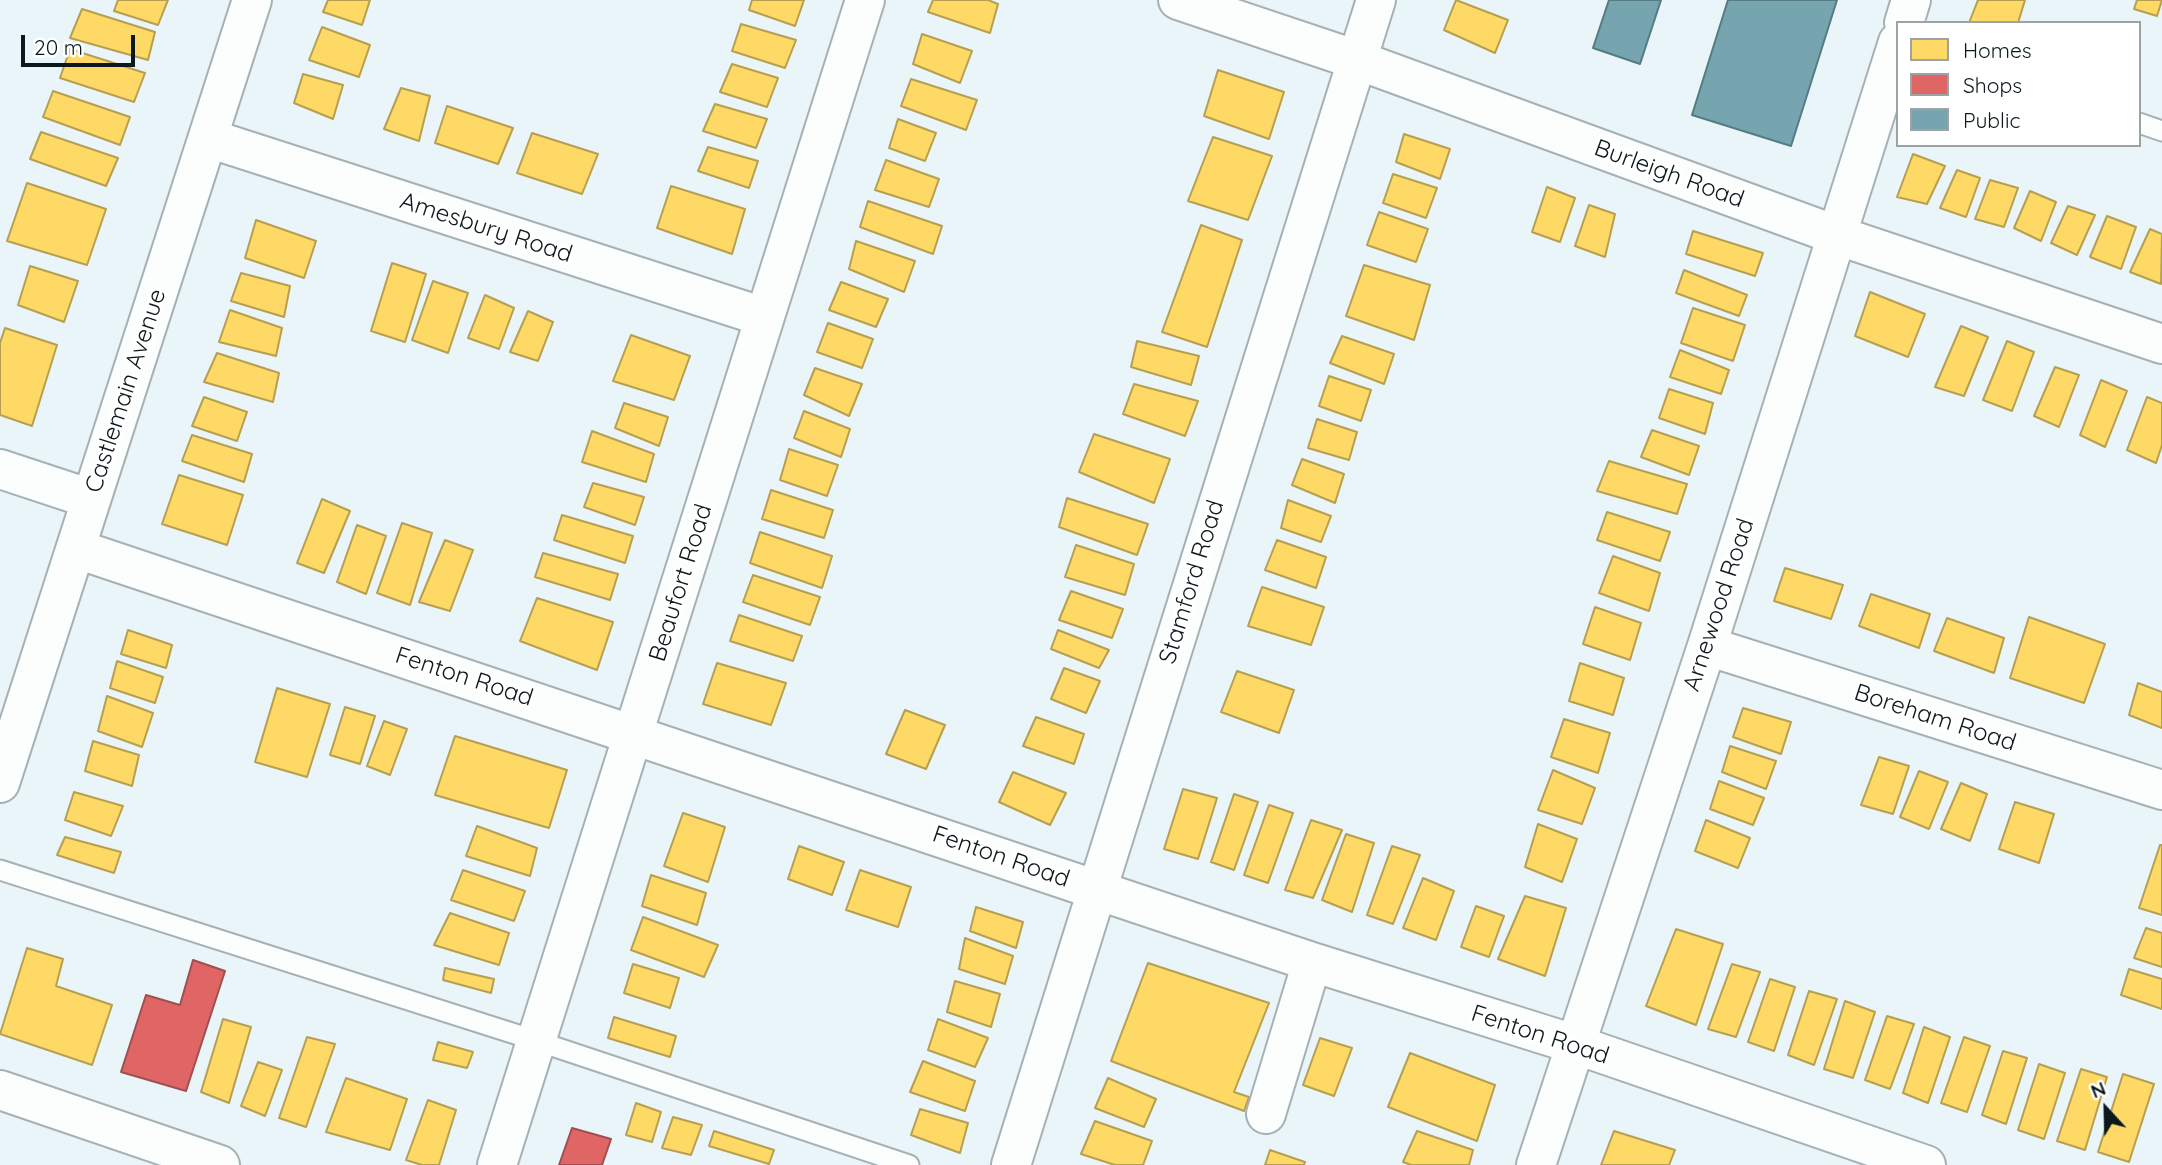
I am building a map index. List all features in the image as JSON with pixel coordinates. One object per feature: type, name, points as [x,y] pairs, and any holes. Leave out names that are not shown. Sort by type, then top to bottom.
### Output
[{"type":"street","name":"Castlemain Avenue","points":[[0,783],[252,0]]},
{"type":"street","name":"Beaufort Road","points":[[497,1165],[534,1040],[634,734],[864,0]]},
{"type":"street","name":"Burleigh Road","points":[[1178,0],[1357,60],[1836,235],[2162,344]]},
{"type":"street","name":"Stamford Road","points":[[1011,1165],[1376,0]]},
{"type":"street","points":[[1905,21],[1911,0]]},
{"type":"street","name":"Arnewood Road","points":[[1536,1165],[1707,646],[1896,49]]},
{"type":"street","name":"Amesbury Road","points":[[208,138],[764,317]]},
{"type":"street","points":[[0,469],[91,499]]},
{"type":"street","name":"Fenton Road","points":[[77,549],[1312,962],[1574,1045],[1926,1165]]},
{"type":"street","name":"Boreham Road","points":[[1707,646],[2162,790]]},
{"type":"street","points":[[1266,1114],[1312,962]]},
{"type":"street","points":[[0,1090],[220,1165]]},
{"type":"lane","points":[[2141,124],[2162,131]]},
{"type":"lane","points":[[0,870],[534,1040],[909,1165]]},
{"type":"building: Homes","points":[[118,0],[168,0],[158,25],[114,11]]},
{"type":"building: Homes","points":[[328,0],[370,0],[362,25],[323,12]]},
{"type":"building: Homes","points":[[752,0],[804,0],[795,26],[749,10]]},
{"type":"building: Homes","points":[[933,0],[988,0],[998,4],[990,33],[928,12]]},
{"type":"building: Homes","points":[[1456,0],[1508,20],[1495,53],[1444,30]]},
{"type":"building: Homes","points":[[1978,0],[2025,0],[2019,21],[1970,21]]},
{"type":"building: Homes","points":[[2137,0],[2162,0],[2157,16],[2134,9]]},
{"type":"building: Homes","points":[[82,9],[155,32],[148,60],[70,38]]},
{"type":"building: Homes","points":[[741,24],[796,40],[785,68],[732,51]]},
{"type":"building: Homes","points":[[322,27],[370,45],[359,77],[309,60]]},
{"type":"building: Homes","points":[[922,34],[972,51],[960,83],[913,64]]},
{"type":"building: Homes","points":[[70,49],[145,73],[134,102],[60,78]]},
{"type":"building: Homes","points":[[732,64],[778,78],[767,107],[720,92]]},
{"type":"building: Homes","points":[[1218,70],[1284,92],[1269,139],[1204,116]]},
{"type":"building: Homes","points":[[303,74],[343,85],[333,119],[294,103]]},
{"type":"building: Homes","points":[[911,79],[977,100],[966,130],[901,106]]},
{"type":"building: Homes","points":[[401,88],[430,96],[419,141],[384,129]]},
{"type":"building: Homes","points":[[53,91],[130,117],[120,145],[43,117]]},
{"type":"building: Homes","points":[[715,104],[767,119],[756,148],[703,131]]},
{"type":"building: Homes","points":[[447,106],[513,128],[498,164],[435,143]]},
{"type":"building: Homes","points":[[898,119],[936,133],[925,161],[889,148]]},
{"type":"building: Homes","points":[[41,132],[118,158],[106,186],[30,159]]},
{"type":"building: Homes","points":[[532,133],[598,154],[582,194],[517,173]]},
{"type":"building: Homes","points":[[1404,134],[1450,149],[1440,179],[1396,162]]},
{"type":"building: Homes","points":[[1213,137],[1272,156],[1248,220],[1188,201]]},
{"type":"building: Homes","points":[[708,147],[758,161],[749,188],[698,171]]},
{"type":"building: Homes","points":[[1913,154],[1945,166],[1927,204],[1897,197]]},
{"type":"building: Homes","points":[[886,160],[939,179],[929,207],[875,190]]},
{"type":"building: Homes","points":[[1957,170],[1980,178],[1966,217],[1940,208]]},
{"type":"building: Homes","points":[[1393,174],[1437,188],[1426,218],[1383,203]]},
{"type":"building: Homes","points":[[1990,180],[2018,188],[2004,227],[1975,219]]},
{"type":"building: Homes","points":[[27,183],[106,209],[87,265],[7,241]]},
{"type":"building: Homes","points":[[671,186],[745,209],[732,254],[657,228]]},
{"type":"building: Homes","points":[[1547,187],[1575,198],[1560,242],[1532,232]]},
{"type":"building: Homes","points":[[2030,191],[2056,202],[2041,241],[2014,228]]},
{"type":"building: Homes","points":[[868,201],[942,226],[933,254],[860,227]]},
{"type":"building: Homes","points":[[1589,205],[1615,214],[1605,257],[1575,246]]},
{"type":"building: Homes","points":[[2068,206],[2095,215],[2077,255],[2051,243]]},
{"type":"building: Homes","points":[[1379,212],[1428,229],[1416,262],[1367,245]]},
{"type":"building: Homes","points":[[2107,216],[2136,227],[2121,269],[2090,257]]},
{"type":"building: Homes","points":[[256,220],[316,241],[304,278],[245,258]]},
{"type":"building: Homes","points":[[1201,225],[1242,240],[1207,347],[1162,332]]},
{"type":"building: Homes","points":[[2150,229],[2162,234],[2161,284],[2130,272]]},
{"type":"building: Homes","points":[[1693,231],[1763,253],[1755,276],[1686,254]]},
{"type":"building: Homes","points":[[856,241],[915,261],[904,292],[849,269]]},
{"type":"building: Homes","points":[[392,263],[426,274],[405,342],[371,331]]},
{"type":"building: Homes","points":[[1364,265],[1430,285],[1414,340],[1346,316]]},
{"type":"building: Homes","points":[[30,266],[78,281],[64,322],[18,305]]},
{"type":"building: Homes","points":[[1684,270],[1747,295],[1739,316],[1676,293]]},
{"type":"building: Homes","points":[[241,273],[290,286],[284,317],[231,301]]},
{"type":"building: Homes","points":[[433,281],[468,293],[448,353],[412,340]]},
{"type":"building: Homes","points":[[841,282],[888,299],[876,327],[829,310]]},
{"type":"building: Homes","points":[[1870,292],[1925,314],[1908,357],[1855,336]]},
{"type":"building: Homes","points":[[485,295],[514,308],[499,349],[468,338]]},
{"type":"building: Homes","points":[[1693,308],[1745,325],[1733,361],[1681,343]]},
{"type":"building: Homes","points":[[230,310],[282,328],[276,356],[219,342]]},
{"type":"building: Homes","points":[[528,311],[553,322],[538,361],[510,352]]},
{"type":"building: Homes","points":[[828,323],[873,339],[862,368],[817,352]]},
{"type":"building: Homes","points":[[1961,326],[1988,337],[1964,396],[1935,387]]},
{"type":"building: Homes","points":[[5,328],[57,345],[32,426],[0,415],[0,343]]},
{"type":"building: Homes","points":[[631,335],[690,356],[674,400],[613,381]]},
{"type":"building: Homes","points":[[1342,336],[1394,354],[1384,384],[1330,363]]},
{"type":"building: Homes","points":[[1137,341],[1199,356],[1191,385],[1131,367]]},
{"type":"building: Homes","points":[[2007,341],[2034,352],[2012,411],[1983,400]]},
{"type":"building: Homes","points":[[1680,350],[1729,370],[1721,394],[1670,377]]},
{"type":"building: Homes","points":[[217,353],[279,373],[273,402],[204,382]]},
{"type":"building: Homes","points":[[2055,367],[2079,375],[2059,427],[2034,416]]},
{"type":"building: Homes","points":[[815,368],[862,384],[849,416],[804,395]]},
{"type":"building: Homes","points":[[1329,376],[1371,390],[1361,421],[1319,406]]},
{"type":"building: Homes","points":[[2101,380],[2127,391],[2105,447],[2080,435]]},
{"type":"building: Homes","points":[[1134,384],[1198,401],[1185,436],[1123,414]]},
{"type":"building: Homes","points":[[1669,389],[1713,403],[1705,434],[1659,418]]},
{"type":"building: Homes","points":[[204,397],[247,412],[237,441],[192,426]]},
{"type":"building: Homes","points":[[2147,397],[2162,403],[2162,445],[2156,463],[2127,450]]},
{"type":"building: Homes","points":[[624,403],[668,417],[659,446],[615,428]]},
{"type":"building: Homes","points":[[804,411],[850,429],[841,457],[794,438]]},
{"type":"building: Homes","points":[[1317,419],[1357,432],[1349,460],[1308,448]]},
{"type":"building: Homes","points":[[1652,430],[1699,446],[1689,475],[1641,457]]},
{"type":"building: Homes","points":[[592,431],[654,454],[646,482],[582,462]]},
{"type":"building: Homes","points":[[1094,434],[1170,459],[1154,503],[1079,472]]},
{"type":"building: Homes","points":[[192,435],[252,454],[244,482],[182,461]]},
{"type":"building: Homes","points":[[789,449],[838,465],[827,496],[780,480]]},
{"type":"building: Homes","points":[[1302,459],[1344,474],[1335,503],[1292,485]]},
{"type":"building: Homes","points":[[1609,461],[1687,484],[1677,514],[1597,491]]},
{"type":"building: Homes","points":[[179,475],[243,495],[227,545],[162,524]]},
{"type":"building: Homes","points":[[593,483],[644,497],[635,525],[584,507]]},
{"type":"building: Homes","points":[[771,490],[833,510],[824,538],[762,519]]},
{"type":"building: Homes","points":[[1067,498],[1148,524],[1137,555],[1059,527]]},
{"type":"building: Homes","points":[[322,499],[350,511],[324,573],[297,563]]},
{"type":"building: Homes","points":[[1288,500],[1331,516],[1321,542],[1281,528]]},
{"type":"building: Homes","points":[[1607,512],[1670,532],[1660,561],[1597,540]]},
{"type":"building: Homes","points":[[562,515],[633,536],[625,563],[554,540]]},
{"type":"building: Homes","points":[[402,523],[432,533],[410,605],[377,593]]},
{"type":"building: Homes","points":[[357,525],[386,536],[366,594],[337,582]]},
{"type":"building: Homes","points":[[760,532],[832,556],[822,588],[750,563]]},
{"type":"building: Homes","points":[[445,540],[473,550],[450,611],[419,602]]},
{"type":"building: Homes","points":[[1277,540],[1326,557],[1316,588],[1265,570]]},
{"type":"building: Homes","points":[[1076,545],[1134,564],[1125,595],[1065,577]]},
{"type":"building: Homes","points":[[543,553],[618,574],[610,600],[535,577]]},
{"type":"building: Homes","points":[[1613,556],[1660,573],[1649,611],[1599,593]]},
{"type":"building: Homes","points":[[1785,568],[1843,585],[1831,619],[1774,601]]},
{"type":"building: Homes","points":[[753,575],[820,597],[810,625],[743,602]]},
{"type":"building: Homes","points":[[1262,587],[1324,607],[1311,645],[1248,626]]},
{"type":"building: Homes","points":[[1071,591],[1123,609],[1112,638],[1059,620]]},
{"type":"building: Homes","points":[[1871,594],[1930,614],[1919,648],[1859,626]]},
{"type":"building: Homes","points":[[537,598],[613,622],[597,670],[520,641]]},
{"type":"building: Homes","points":[[1595,607],[1641,623],[1630,660],[1583,644]]},
{"type":"building: Homes","points":[[739,615],[802,636],[793,661],[730,641]]},
{"type":"building: Homes","points":[[2029,617],[2105,644],[2084,703],[2010,678]]},
{"type":"building: Homes","points":[[1947,618],[2004,638],[1994,673],[1934,651]]},
{"type":"building: Homes","points":[[128,630],[172,645],[166,668],[121,654]]},
{"type":"building: Homes","points":[[1058,630],[1109,650],[1099,668],[1051,649]]},
{"type":"building: Homes","points":[[117,661],[163,677],[155,703],[110,688]]},
{"type":"building: Homes","points":[[717,663],[786,683],[771,725],[703,704]]},
{"type":"building: Homes","points":[[1580,663],[1624,678],[1613,715],[1569,701]]},
{"type":"building: Homes","points":[[1064,668],[1100,681],[1086,713],[1051,699]]},
{"type":"building: Homes","points":[[1237,671],[1294,690],[1279,733],[1221,712]]},
{"type":"building: Homes","points":[[2138,683],[2162,692],[2162,728],[2129,715]]},
{"type":"building: Homes","points":[[277,688],[330,704],[307,777],[255,762]]},
{"type":"building: Homes","points":[[107,696],[153,713],[142,747],[98,731]]},
{"type":"building: Homes","points":[[345,707],[375,716],[360,764],[330,755]]},
{"type":"building: Homes","points":[[1743,708],[1791,722],[1781,754],[1733,737]]},
{"type":"building: Homes","points":[[905,710],[945,725],[926,769],[886,754]]},
{"type":"building: Homes","points":[[1036,717],[1084,734],[1074,764],[1023,746]]},
{"type":"building: Homes","points":[[1564,719],[1610,733],[1598,773],[1551,757]]},
{"type":"building: Homes","points":[[384,721],[407,729],[390,775],[367,766]]},
{"type":"building: Homes","points":[[455,736],[567,770],[549,828],[435,795]]},
{"type":"building: Homes","points":[[93,741],[139,755],[132,786],[85,771]]},
{"type":"building: Homes","points":[[1730,746],[1776,761],[1766,789],[1722,772]]},
{"type":"building: Homes","points":[[1879,757],[1909,766],[1893,814],[1861,805]]},
{"type":"building: Homes","points":[[1553,770],[1595,788],[1582,824],[1538,810]]},
{"type":"building: Homes","points":[[1919,771],[1948,782],[1929,829],[1900,817]]},
{"type":"building: Homes","points":[[1013,772],[1066,793],[1050,825],[999,802]]},
{"type":"building: Homes","points":[[1719,781],[1764,798],[1753,825],[1710,809]]},
{"type":"building: Homes","points":[[1961,783],[1987,794],[1970,841],[1941,829]]},
{"type":"building: Homes","points":[[1183,789],[1217,798],[1198,859],[1164,849]]},
{"type":"building: Homes","points":[[74,792],[123,806],[111,836],[65,820]]},
{"type":"building: Homes","points":[[1234,794],[1258,802],[1234,870],[1211,862]]},
{"type":"building: Homes","points":[[2015,802],[2054,814],[2039,863],[1999,849]]},
{"type":"building: Homes","points":[[1269,805],[1293,813],[1268,883],[1244,875]]},
{"type":"building: Homes","points":[[683,813],[725,827],[708,882],[664,866]]},
{"type":"building: Homes","points":[[1311,820],[1342,830],[1313,898],[1285,890]]},
{"type":"building: Homes","points":[[1706,820],[1750,838],[1738,868],[1695,851]]},
{"type":"building: Homes","points":[[1538,824],[1577,839],[1562,882],[1525,867]]},
{"type":"building: Homes","points":[[477,826],[537,848],[530,876],[466,856]]},
{"type":"building: Homes","points":[[1346,834],[1374,843],[1352,912],[1322,900]]},
{"type":"building: Homes","points":[[65,837],[121,852],[114,873],[57,855]]},
{"type":"building: Homes","points":[[2162,845],[2162,915],[2139,908]]},
{"type":"building: Homes","points":[[799,846],[844,862],[832,895],[788,879]]},
{"type":"building: Homes","points":[[1392,846],[1420,855],[1393,924],[1367,915]]},
{"type":"building: Homes","points":[[463,870],[525,891],[514,921],[451,900]]},
{"type":"building: Homes","points":[[860,870],[911,887],[898,927],[846,910]]},
{"type":"building: Homes","points":[[651,875],[706,893],[697,925],[642,906]]},
{"type":"building: Homes","points":[[1423,878],[1454,891],[1436,940],[1403,928]]},
{"type":"building: Homes","points":[[1525,896],[1566,908],[1545,976],[1498,959]]},
{"type":"building: Homes","points":[[1476,906],[1504,916],[1489,957],[1461,947]]},
{"type":"building: Homes","points":[[976,907],[1023,922],[1016,948],[970,931]]},
{"type":"building: Homes","points":[[450,913],[509,933],[499,965],[434,945]]},
{"type":"building: Homes","points":[[643,917],[718,945],[704,977],[631,950]]},
{"type":"building: Homes","points":[[2146,928],[2162,933],[2162,967],[2134,958]]},
{"type":"building: Homes","points":[[1676,929],[1723,944],[1696,1025],[1646,1006]]},
{"type":"building: Homes","points":[[965,938],[1013,956],[1005,984],[959,969]]},
{"type":"building: Homes","points":[[27,948],[63,959],[56,986],[112,1005],[92,1065],[0,1034]]},
{"type":"building: Homes","points":[[1148,963],[1269,1003],[1234,1092],[1249,1097],[1244,1111],[1111,1061]]},
{"type":"building: Homes","points":[[633,964],[679,978],[670,1008],[624,993]]},
{"type":"building: Homes","points":[[1732,964],[1760,972],[1736,1037],[1708,1029]]},
{"type":"building: Homes","points":[[445,968],[494,979],[491,993],[443,980]]},
{"type":"building: Homes","points":[[2129,969],[2162,979],[2162,1009],[2121,995]]},
{"type":"building: Homes","points":[[1770,979],[1795,987],[1774,1051],[1748,1042]]},
{"type":"building: Homes","points":[[955,981],[1000,994],[991,1027],[947,1012]]},
{"type":"building: Homes","points":[[1809,991],[1837,999],[1814,1065],[1788,1055]]},
{"type":"building: Homes","points":[[1845,1001],[1875,1012],[1853,1078],[1824,1069]]},
{"type":"building: Homes","points":[[1887,1016],[1914,1024],[1890,1089],[1865,1080]]},
{"type":"building: Homes","points":[[614,1017],[676,1036],[670,1057],[608,1038]]},
{"type":"building: Homes","points":[[223,1019],[251,1027],[229,1103],[201,1092]]},
{"type":"building: Homes","points":[[938,1019],[988,1038],[975,1067],[928,1050]]},
{"type":"building: Homes","points":[[1924,1027],[1950,1037],[1928,1103],[1903,1093]]},
{"type":"building: Homes","points":[[307,1037],[335,1044],[306,1127],[279,1118]]},
{"type":"building: Homes","points":[[1964,1037],[1990,1046],[1967,1112],[1941,1103]]},
{"type":"building: Homes","points":[[1320,1038],[1352,1048],[1334,1096],[1303,1085]]},
{"type":"building: Homes","points":[[438,1042],[473,1052],[467,1068],[433,1060]]},
{"type":"building: Homes","points":[[2003,1051],[2027,1058],[2006,1124],[1982,1115]]},
{"type":"building: Homes","points":[[1410,1053],[1495,1085],[1477,1141],[1388,1107]]},
{"type":"building: Homes","points":[[923,1061],[975,1081],[965,1111],[910,1092]]},
{"type":"building: Homes","points":[[258,1062],[282,1070],[265,1116],[241,1106]]},
{"type":"building: Homes","points":[[2039,1064],[2065,1073],[2044,1139],[2018,1130]]},
{"type":"building: Homes","points":[[2081,1069],[2107,1077],[2085,1150],[2057,1141]]},
{"type":"building: Homes","points":[[2123,1074],[2154,1084],[2129,1162],[2098,1152]]},
{"type":"building: Homes","points":[[346,1078],[407,1099],[390,1150],[326,1132]]},
{"type":"building: Homes","points":[[1108,1078],[1156,1099],[1144,1127],[1095,1108]]},
{"type":"building: Homes","points":[[428,1100],[456,1110],[439,1165],[422,1165],[406,1160]]},
{"type":"building: Homes","points":[[636,1103],[661,1112],[652,1142],[626,1135]]},
{"type":"building: Homes","points":[[920,1109],[968,1123],[960,1153],[911,1135]]},
{"type":"building: Homes","points":[[673,1117],[702,1125],[691,1155],[662,1148]]},
{"type":"building: Homes","points":[[1095,1121],[1152,1141],[1143,1165],[1115,1165],[1081,1154]]},
{"type":"building: Homes","points":[[714,1131],[774,1150],[769,1164],[709,1146]]},
{"type":"building: Homes","points":[[1417,1131],[1473,1150],[1469,1165],[1411,1165],[1403,1162]]},
{"type":"building: Homes","points":[[1614,1131],[1675,1150],[1669,1165],[1601,1165]]},
{"type":"building: Homes","points":[[1270,1150],[1305,1162],[1304,1165],[1265,1165]]},
{"type":"building: Shops","points":[[193,960],[225,971],[186,1091],[121,1072],[146,995],[180,1005]]},
{"type":"building: Shops","points":[[572,1128],[611,1139],[602,1165],[559,1165]]},
{"type":"building: Public","points":[[1609,0],[1661,0],[1640,64],[1593,48]]},
{"type":"building: Public","points":[[1728,0],[1837,0],[1791,146],[1692,115]]}]
